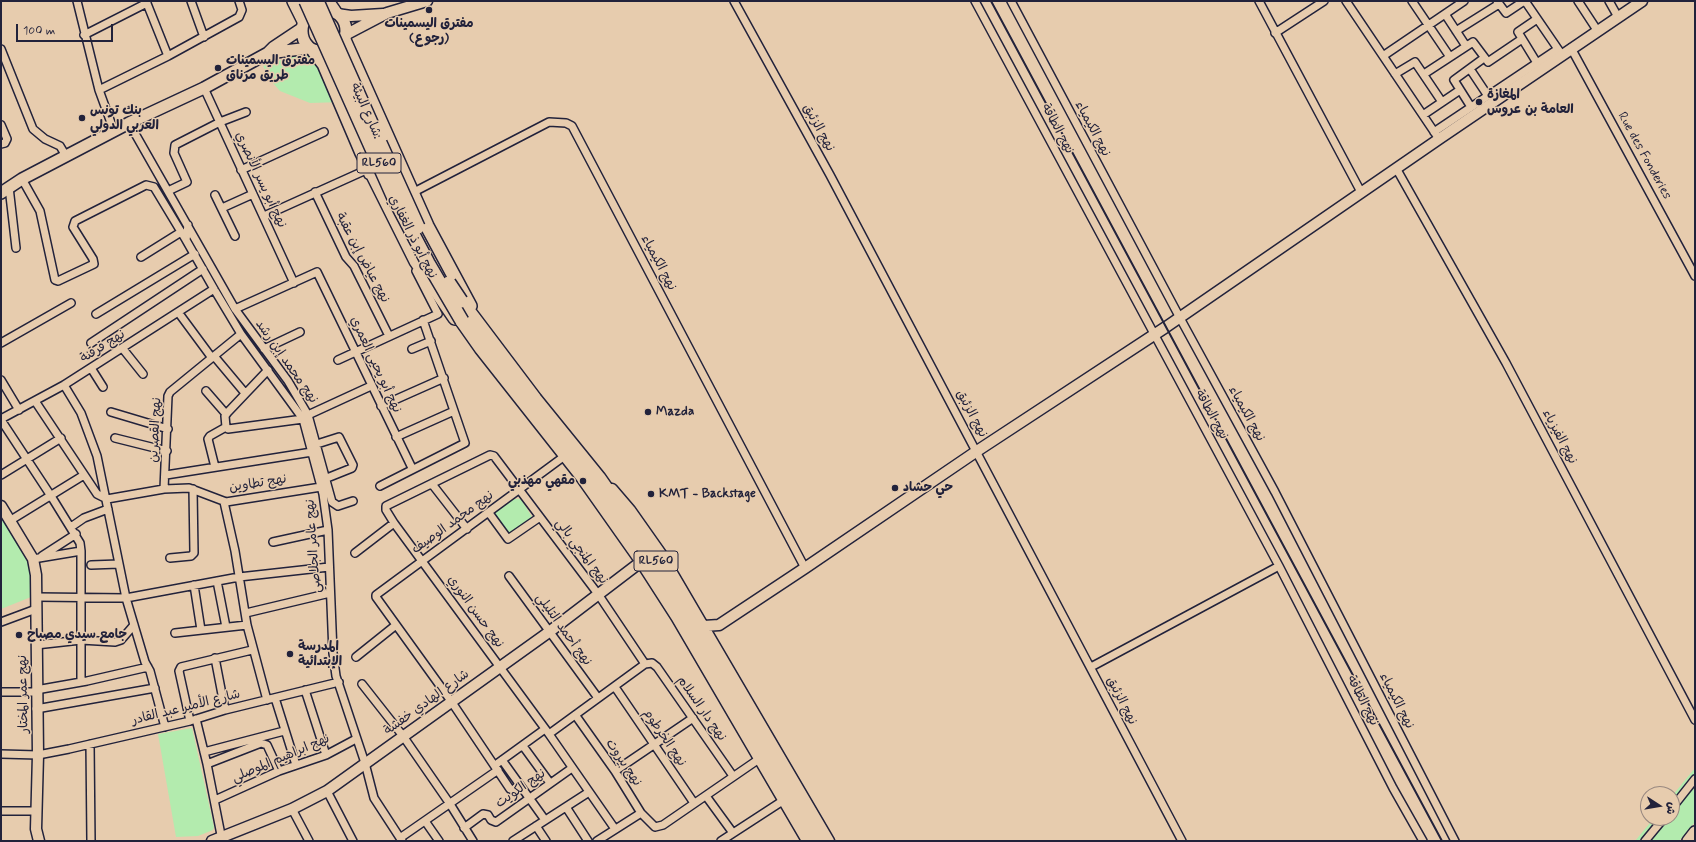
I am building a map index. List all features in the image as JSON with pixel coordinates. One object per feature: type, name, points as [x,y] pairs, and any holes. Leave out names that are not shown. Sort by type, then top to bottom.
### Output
[{"type":"highway","points":[[294,1],[303,25]]},
{"type":"highway","name":"RL560","points":[[306,1],[394,198],[428,263],[462,321],[481,348],[566,455],[642,561],[678,617],[809,841]]},
{"type":"highway","name":"شارع البيئة","points":[[316,1],[416,222],[447,279],[481,327]]},
{"type":"highway","points":[[345,38],[427,226],[481,327]]},
{"type":"highway","points":[[312,50],[324,64],[362,153],[416,261],[466,334],[481,348]]},
{"type":"highway","name":"RL560","points":[[481,327],[535,399],[599,478],[653,556],[821,841]]},
{"type":"main road","points":[[5,190],[22,179],[129,123],[204,88],[268,53],[303,25],[314,11],[333,9],[344,23],[345,38],[335,50],[321,53],[312,50],[268,53]]},
{"type":"main road","points":[[303,25],[302,36],[312,50]]},
{"type":"main road","points":[[1688,841],[1695,832]]},
{"type":"street","points":[[77,1],[84,35],[99,90],[114,131]]},
{"type":"street","points":[[191,1],[204,37]]},
{"type":"street","points":[[99,90],[168,56],[242,15],[239,1]]},
{"type":"street","points":[[345,38],[387,14],[427,1]]},
{"type":"street","name":"نهج الزئبق","points":[[734,1],[830,175],[1182,841]]},
{"type":"street","name":"نهج الطاقة","points":[[975,1],[1279,566],[1423,841]]},
{"type":"street","name":"نهج الكيمياء","points":[[1011,1],[1274,492],[1455,841]]},
{"type":"street","points":[[1259,1],[1361,192]]},
{"type":"street","points":[[1275,33],[1324,1]]},
{"type":"street","points":[[1346,1],[1436,135]]},
{"type":"street","points":[[1412,1],[1450,58]]},
{"type":"street","points":[[1383,56],[1464,1]]},
{"type":"street","points":[[1456,31],[1498,3],[1507,13],[1525,1],[1560,52]]},
{"type":"street","points":[[1578,1],[1597,30]]},
{"type":"street","points":[[1609,1],[1618,17]]},
{"type":"street","points":[[704,626],[719,625],[805,568],[977,451],[1180,318],[1396,168],[1471,107],[1537,63],[1571,48],[1642,1]]},
{"type":"street","points":[[84,35],[147,2],[168,56]]},
{"type":"street","points":[[333,9],[351,16],[387,14]]},
{"type":"street","points":[[1445,14],[1466,46]]},
{"type":"street","points":[[1537,19],[1519,31],[1518,34],[1537,63]]},
{"type":"street","points":[[1424,74],[1474,42],[1488,62],[1522,40]]},
{"type":"street","name":"Rue des Fonderies","points":[[1571,48],[1695,276]]},
{"type":"street","points":[[1,49],[4,66],[33,129],[45,139],[60,146],[66,156]]},
{"type":"street","points":[[1436,135],[1560,52]]},
{"type":"street","points":[[1471,107],[1454,82],[1455,79],[1484,58]]},
{"type":"street","points":[[1395,74],[1414,62],[1424,74],[1442,102]]},
{"type":"street","points":[[1470,69],[1488,96]]},
{"type":"street","name":"نهج أبو يسر الأنصري","points":[[204,88],[294,283]]},
{"type":"street","points":[[1423,115],[1460,90]]},
{"type":"street","points":[[168,191],[187,182],[174,153],[175,144],[220,122],[246,112]]},
{"type":"street","name":"نهج الكيمياء","points":[[412,193],[549,122],[566,123],[572,126],[805,568]]},
{"type":"street","name":"نهج محمد إبن رشد","points":[[129,123],[235,309],[288,381],[306,417],[317,444],[332,502],[335,505],[353,501]]},
{"type":"street","points":[[1,125],[4,143]]},
{"type":"street","points":[[241,170],[324,132]]},
{"type":"street","name":"نهج الفيزياء","points":[[1396,168],[1506,363],[1695,720]]},
{"type":"street","name":"نهج أبو ذر الغفاري","points":[[315,192],[366,170],[438,314],[423,320]]},
{"type":"street","name":"نهج عامر الجلاصي","points":[[22,179],[40,211],[53,278],[56,281],[93,265],[95,262],[73,227],[74,221],[146,185],[154,187],[241,334],[306,417],[312,452],[321,487],[328,530],[333,653],[339,682],[376,802],[401,839]]},
{"type":"street","points":[[5,190],[16,248]]},
{"type":"street","points":[[264,216],[315,192]]},
{"type":"street","name":"نهج عياض إبن عقبة","points":[[315,192],[346,257],[354,266],[389,336]]},
{"type":"street","points":[[222,208],[252,194]]},
{"type":"street","points":[[215,195],[235,236]]},
{"type":"street","points":[[186,240],[188,225]]},
{"type":"street","points":[[141,257],[180,232]]},
{"type":"street","points":[[96,314],[194,254]]},
{"type":"street","points":[[90,343],[203,269]]},
{"type":"street","name":"نهج أبو يحيى العمري","points":[[294,283],[317,272],[412,468]]},
{"type":"street","points":[[235,309],[294,283]]},
{"type":"street","name":"نهج قرقنة","points":[[1,420],[64,385],[123,349],[214,289]]},
{"type":"street","points":[[1,343],[71,303]]},
{"type":"street","points":[[178,312],[213,357],[245,394]]},
{"type":"street","points":[[338,360],[423,320],[444,378],[465,443],[412,468],[380,486]]},
{"type":"street","points":[[264,349],[300,332]]},
{"type":"street","name":"نهج القصرين","points":[[164,489],[168,429],[168,396],[170,392],[241,334]]},
{"type":"street","points":[[412,349],[431,341]]},
{"type":"street","points":[[123,349],[143,374]]},
{"type":"street","points":[[91,368],[103,387]]},
{"type":"street","points":[[226,414],[268,370]]},
{"type":"street","points":[[381,406],[444,378]]},
{"type":"street","points":[[1,380],[19,410]]},
{"type":"street","points":[[64,385],[81,413],[97,456],[126,598],[145,662],[155,688],[165,727]]},
{"type":"street","points":[[215,466],[208,439],[210,436],[226,427],[228,429],[306,417],[371,386]]},
{"type":"street","points":[[206,391],[226,414],[226,427]]},
{"type":"street","points":[[36,401],[97,494],[107,499]]},
{"type":"street","points":[[396,437],[454,411]]},
{"type":"street","points":[[111,412],[168,429]]},
{"type":"street","points":[[1,420],[76,534],[81,551],[81,682]]},
{"type":"street","points":[[317,444],[339,437],[353,465],[352,468],[327,478]]},
{"type":"street","points":[[1,475],[61,438]]},
{"type":"street","points":[[115,438],[167,451]]},
{"type":"street","points":[[166,475],[215,466],[312,452]]},
{"type":"street","name":"نهج المنجي بالي","points":[[432,484],[490,455],[494,456],[598,594],[645,664]]},
{"type":"street","name":"نهج محمد الوصيف","points":[[396,626],[376,597],[377,592],[467,530],[566,455]]},
{"type":"street","points":[[11,520],[84,475]]},
{"type":"street","points":[[599,478],[607,483],[635,516],[661,554],[829,841]]},
{"type":"street","points":[[432,484],[467,530]]},
{"type":"street","name":"نهج حسن النوري","points":[[432,484],[386,508],[394,523],[423,560],[500,666],[615,829]]},
{"type":"street","name":"نهج تطاوين","points":[[107,499],[164,489],[193,489],[224,502],[321,487]]},
{"type":"street","points":[[170,558],[191,556],[194,553],[193,489]]},
{"type":"street","points":[[224,502],[252,650],[284,730],[296,765]]},
{"type":"street","name":"نهج عمر المختار","points":[[1,506],[36,558],[36,709],[38,755],[36,829],[39,841]]},
{"type":"street","points":[[71,527],[84,518],[108,509]]},
{"type":"street","points":[[489,513],[508,539],[540,517]]},
{"type":"street","points":[[355,553],[394,523]]},
{"type":"street","points":[[274,542],[328,530]]},
{"type":"street","points":[[36,558],[76,534]]},
{"type":"street","points":[[36,558],[81,551]]},
{"type":"street","name":"شارع الهادي خفشة","points":[[219,840],[292,809],[327,791],[549,632],[642,561]]},
{"type":"street","points":[[91,565],[119,564]]},
{"type":"street","points":[[1091,667],[1279,566]]},
{"type":"street","points":[[37,596],[126,598],[239,577],[329,568]]},
{"type":"street","name":"نهج أحمد التليلي","points":[[509,576],[598,698]]},
{"type":"street","points":[[217,581],[226,626]]},
{"type":"street","points":[[194,585],[201,630]]},
{"type":"street","points":[[246,613],[330,593]]},
{"type":"street","points":[[1,622],[36,609]]},
{"type":"street","points":[[36,645],[81,640],[118,641],[134,625]]},
{"type":"street","points":[[175,633],[226,626],[247,625]]},
{"type":"street","points":[[712,643],[719,625]]},
{"type":"street","points":[[356,657],[396,626],[451,701],[510,789],[513,790],[519,785]]},
{"type":"street","points":[[219,840],[215,800],[207,764],[179,669],[185,665],[252,650]]},
{"type":"street","points":[[215,658],[226,710]]},
{"type":"street","name":"نهج دار السلام","points":[[645,664],[652,663],[657,667],[734,776]]},
{"type":"street","points":[[401,839],[450,804],[496,767],[502,760],[523,746],[576,716],[645,664]]},
{"type":"street","points":[[1,692],[36,691],[148,667]]},
{"type":"street","name":"شارع الأمير عبد القادر","points":[[1,754],[38,755],[90,744],[165,727],[339,682]]},
{"type":"street","points":[[362,684],[403,736],[450,804],[470,840]]},
{"type":"street","name":"نهج الخرطوم","points":[[615,687],[694,804]]},
{"type":"street","points":[[36,709],[155,688]]},
{"type":"street","points":[[305,690],[326,755]]},
{"type":"street","name":"نهج بيروت","points":[[576,716],[615,771],[641,813],[651,825],[655,827],[663,825],[694,804]]},
{"type":"street","points":[[615,771],[693,718]]},
{"type":"street","points":[[204,752],[284,730]]},
{"type":"street","name":"نهج ابراهيم الموصلي","points":[[215,800],[280,771],[326,755],[356,739]]},
{"type":"street","points":[[207,764],[261,743],[267,745],[280,771]]},
{"type":"street","points":[[90,744],[91,841]]},
{"type":"street","points":[[523,746],[550,783]]},
{"type":"street","points":[[694,804],[760,759]]},
{"type":"street","points":[[502,760],[545,820]]},
{"type":"street","name":"نهج الكويت","points":[[464,828],[483,814],[488,815],[491,820],[496,822],[572,768]]},
{"type":"street","points":[[1680,798],[1695,779]]},
{"type":"street","points":[[327,791],[353,841]]},
{"type":"street","points":[[515,840],[589,792]]},
{"type":"street","points":[[706,796],[733,833]]},
{"type":"street","points":[[721,841],[784,800]]},
{"type":"street","points":[[566,807],[588,841]]},
{"type":"street","points":[[292,809],[309,841]]},
{"type":"street","points":[[1,811],[36,811]]},
{"type":"street","points":[[597,841],[641,813]]},
{"type":"street","points":[[425,821],[439,841]]},
{"type":"street","points":[[536,826],[546,841]]},
{"type":"street","points":[[1645,841],[1657,826]]},
{"type":"green space","points":[[305,52],[316,55],[343,102],[310,103],[280,91],[272,82],[263,66]]},
{"type":"green space","points":[[514,499],[521,499],[532,517],[510,534],[506,533],[493,513]]},
{"type":"green space","points":[[1,512],[30,562],[32,578],[31,597],[1,609]]},
{"type":"green space","points":[[192,728],[214,827],[213,830],[198,836],[176,837],[158,734]]},
{"type":"green space","points":[[1695,768],[1695,822],[1679,841],[1635,841],[1647,826],[1680,826],[1680,786]]},
{"type":"railway","points":[[991,1],[1442,841]]},
{"type":"place","name":"مفترق اليسمينات (رجوع)","points":[[429,10]]},
{"type":"place","name":"مفترق اليسمينات طريق مرناق","points":[[218,68]]},
{"type":"place","name":"المغازة العامة بن عروس","points":[[1479,102]]},
{"type":"place","name":"بنك تونس العربي الدولي","points":[[82,118]]},
{"type":"place","name":"Mazda","points":[[648,412]]},
{"type":"place","name":"مقهي مهذبي","points":[[583,481]]},
{"type":"place","name":"حي حشاد","points":[[895,488]]},
{"type":"place","name":"KMT - Backstage","points":[[651,494]]},
{"type":"place","name":"جامع سيدي مصباح","points":[[19,635]]},
{"type":"place","name":"المدرسة الإبتدائية","points":[[290,654]]}]
